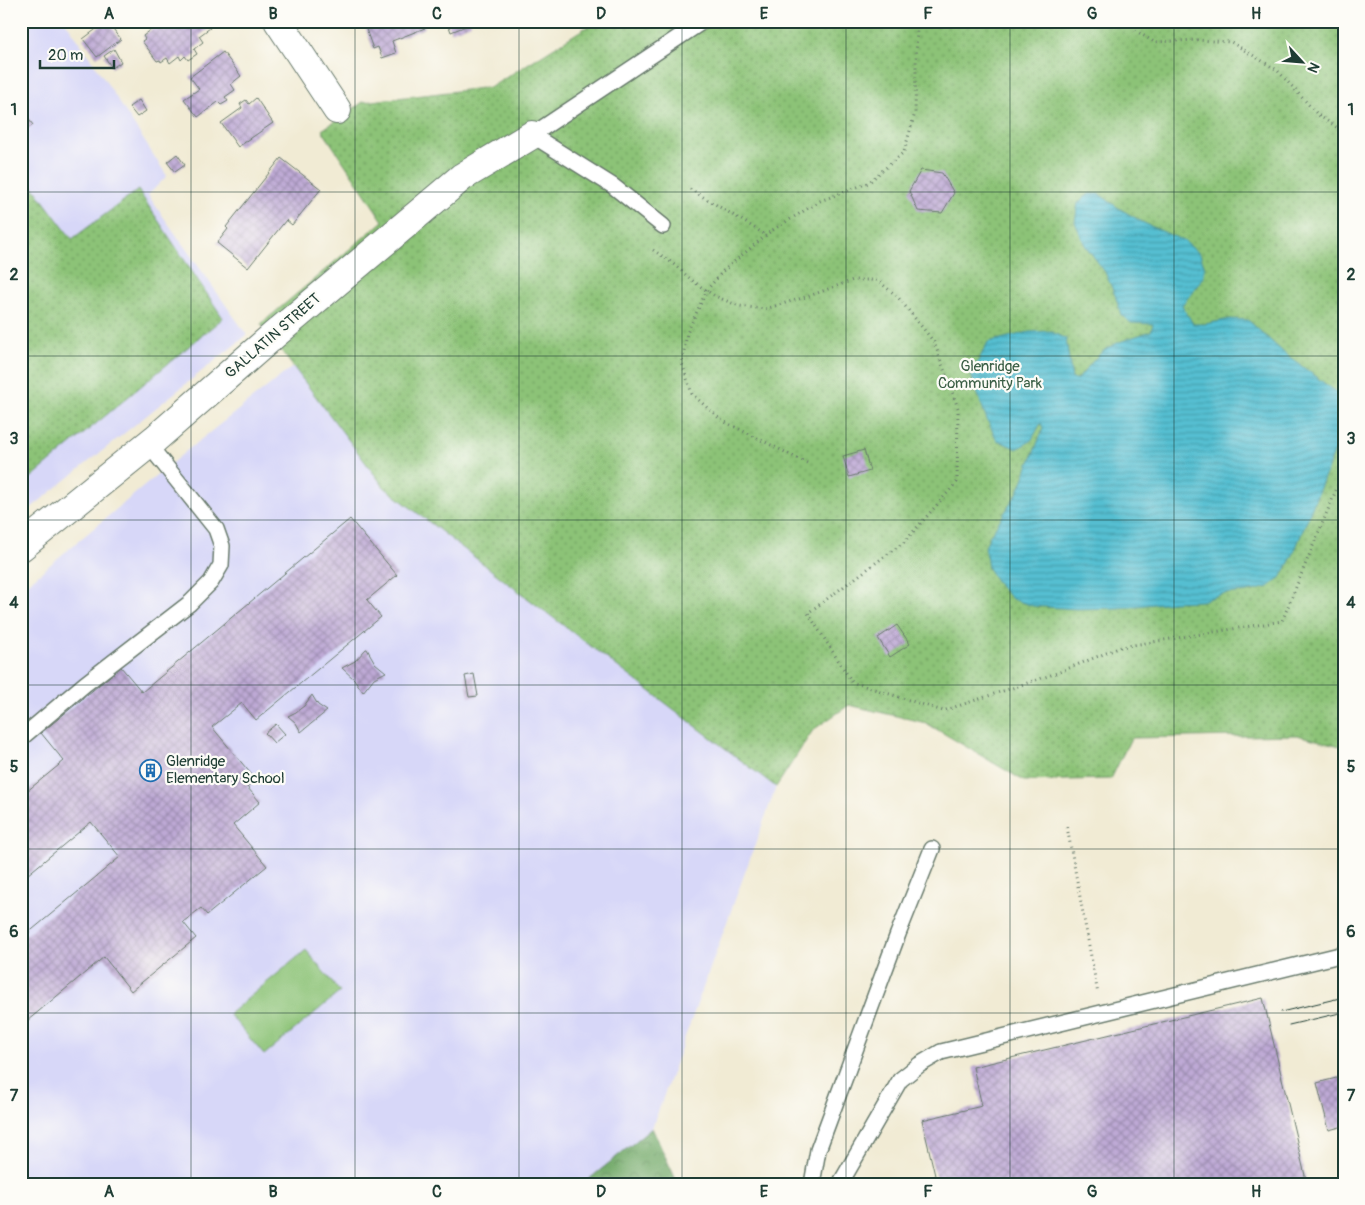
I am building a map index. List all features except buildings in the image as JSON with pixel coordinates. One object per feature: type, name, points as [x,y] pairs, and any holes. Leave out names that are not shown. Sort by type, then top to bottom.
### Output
[{"type":"street","points":[[278,21],[336,110]]},
{"type":"street","name":"GALLATIN STREET","points":[[21,547],[148,444],[462,177],[532,135]]},
{"type":"lane","points":[[663,226],[613,186],[532,135],[703,21]]},
{"type":"lane","points":[[21,738],[85,684],[190,603],[211,582],[221,565],[222,546],[216,529],[148,444]]},
{"type":"lane","points":[[812,1184],[818,1150],[898,934],[932,849]]},
{"type":"lane","points":[[840,1184],[900,1080],[919,1065],[942,1052],[1344,954]]},
{"type":"path","points":[[807,463],[721,420],[692,394],[682,363],[687,333],[707,290],[723,271],[766,235],[820,201],[868,183],[904,152],[915,113],[917,21]]},
{"type":"path","points":[[1131,21],[1136,31],[1154,42],[1196,40],[1231,42],[1277,70],[1318,115],[1344,132]]},
{"type":"path","points":[[690,189],[766,235]]},
{"type":"path","points":[[653,250],[672,262],[694,282],[715,296],[739,306],[765,309],[853,280],[877,280],[898,296],[934,342],[958,408],[957,482],[904,542],[808,613],[852,682],[943,711],[1057,672],[1120,647],[1282,621],[1344,471]]},
{"type":"path","points":[[1067,827],[1101,1013]]},
{"type":"shaded area","points":[[21,21],[65,21],[167,176],[148,195],[247,335],[21,516]]},
{"type":"shaded area","points":[[295,365],[384,487],[776,787],[652,1128],[583,1184],[21,1184],[21,589],[185,452]]},
{"type":"green space","name":"Glenridge Community Park","points":[[596,21],[1344,21],[1344,747],[1297,735],[1131,738],[1111,779],[1024,781],[926,723],[849,705],[813,730],[776,787],[384,487],[261,324],[383,221],[322,130],[363,102],[491,87]]},
{"type":"green space","points":[[21,171],[72,239],[138,190],[223,318],[21,486]]},
{"type":"green space","points":[[306,950],[340,992],[264,1055],[229,1014]]},
{"type":"green space","points":[[652,1128],[678,1184],[583,1184]]},
{"type":"water","points":[[1089,194],[1099,194],[1144,223],[1184,241],[1200,254],[1205,268],[1203,278],[1182,305],[1193,324],[1205,324],[1230,319],[1248,320],[1283,352],[1344,398],[1344,428],[1293,555],[1282,576],[1269,587],[1248,592],[1222,594],[1201,601],[1118,608],[1076,609],[1033,606],[1012,599],[1000,587],[988,568],[985,547],[989,537],[1018,492],[1043,429],[1041,423],[1031,441],[1017,449],[997,440],[987,420],[971,375],[988,342],[1029,332],[1050,331],[1066,339],[1072,379],[1078,379],[1096,358],[1109,347],[1151,331],[1153,324],[1131,323],[1121,315],[1105,272],[1085,245],[1075,222],[1078,203]]},
{"type":"tram line","points":[[1281,1012],[1344,997]]},
{"type":"tram line","points":[[1289,1025],[1344,1012]]},
{"type":"place","name":"Glenridge Elementary School","points":[[150,770]]}]
